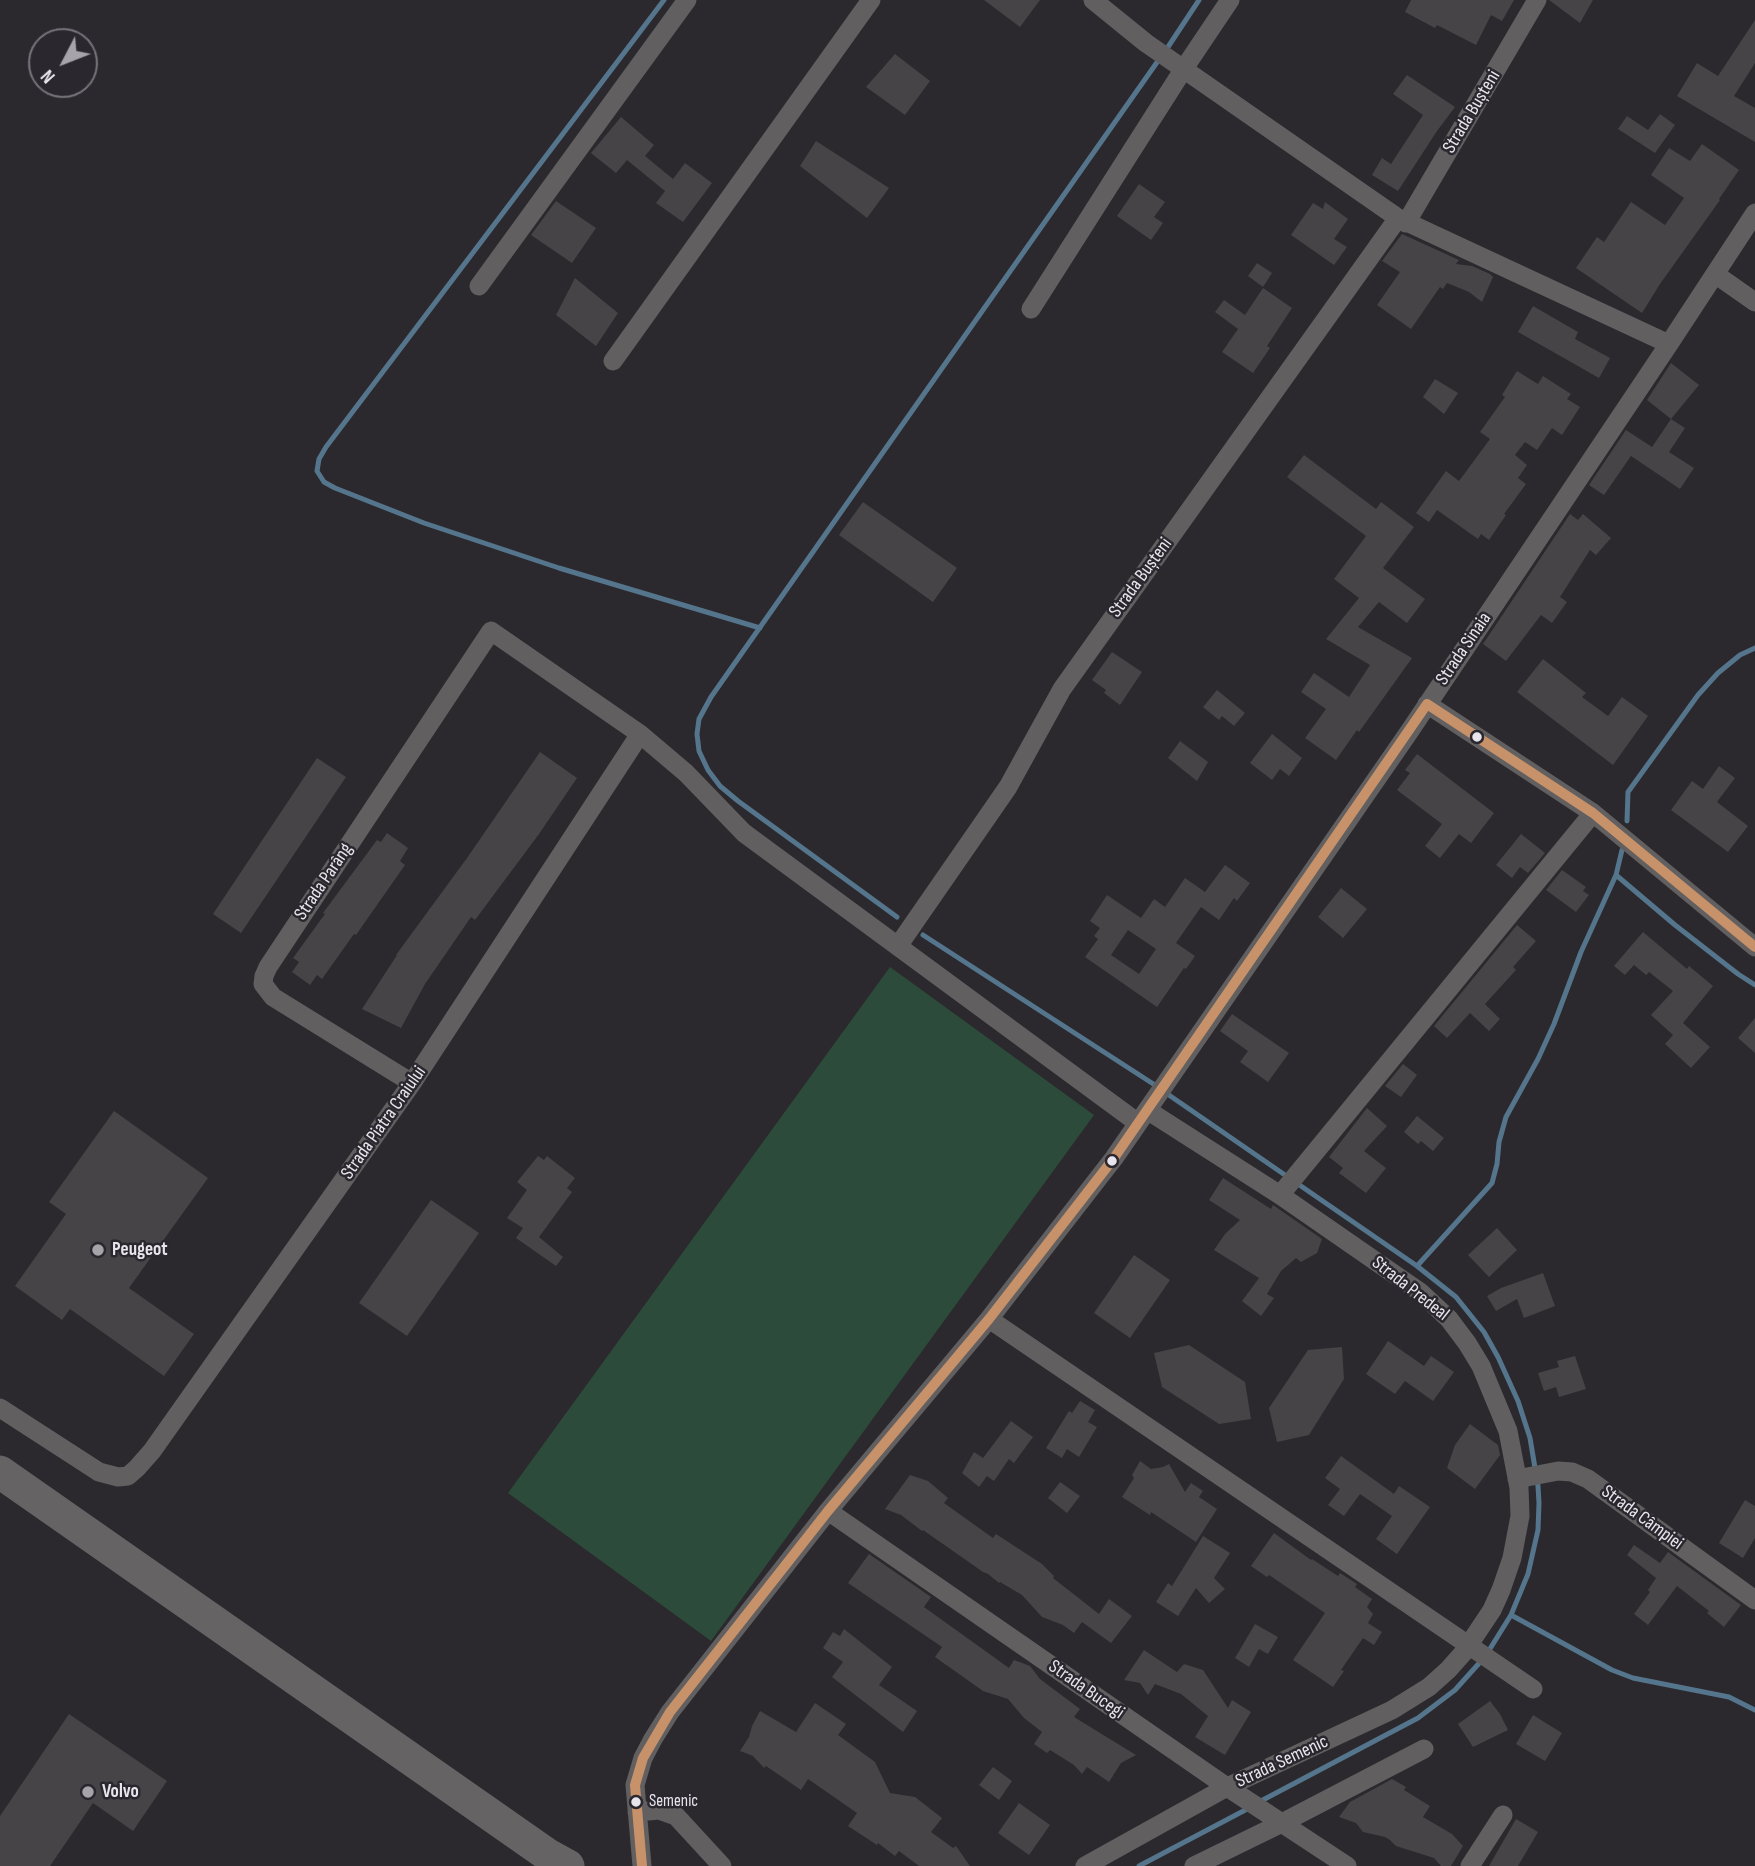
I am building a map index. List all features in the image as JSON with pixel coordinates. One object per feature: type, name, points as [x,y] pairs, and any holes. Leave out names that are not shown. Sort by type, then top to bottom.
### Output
[{"type":"highway","points":[[0,1472],[548,1855],[568,1866]]},
{"type":"highway","points":[[0,1500],[524,1866]]},
{"type":"street","points":[[479,286],[687,0]]},
{"type":"street","points":[[613,361],[871,0]]},
{"type":"street","points":[[1093,0],[1146,43],[1402,221],[1669,344]]},
{"type":"street","points":[[1031,309],[1181,68],[1230,0]]},
{"type":"street","name":"Strada Bușteni","points":[[898,946],[1009,787],[1062,689],[1402,221],[1537,0]]},
{"type":"street","name":"Strada Sinaia","points":[[642,1866],[635,1785],[643,1758],[670,1712],[828,1511],[989,1319],[1105,1168],[1427,704],[1755,214]]},
{"type":"street","points":[[1715,274],[1755,302]]},
{"type":"street","name":"Strada Predeal","points":[[491,631],[640,734],[686,773],[744,833],[898,946],[1147,1110],[1282,1192],[1428,1298],[1456,1327],[1480,1366],[1500,1408],[1511,1443],[1530,1476],[1512,1558],[1492,1611],[1481,1653]]},
{"type":"street","name":"Strada Parâng","points":[[412,1083],[273,997],[263,984],[264,976],[491,631]]},
{"type":"street","points":[[1427,704],[1592,813],[1755,947]]},
{"type":"street","name":"Strada Piatra Craiului","points":[[0,1408],[99,1472],[118,1477],[128,1475],[137,1468],[152,1451],[412,1083],[640,734]]},
{"type":"street","points":[[1282,1192],[1592,813]]},
{"type":"street","points":[[989,1319],[1533,1689]]},
{"type":"street","name":"Strada Câmpiei","points":[[1530,1476],[1558,1471],[1572,1472],[1588,1479],[1755,1600]]},
{"type":"street","name":"Strada Bucegi","points":[[828,1511],[1227,1787],[1347,1866]]},
{"type":"street","name":"Strada Semenic","points":[[1085,1866],[1227,1787],[1400,1706],[1442,1676],[1481,1653]]},
{"type":"street","points":[[1194,1866],[1424,1749]]},
{"type":"street","points":[[637,1812],[659,1810],[676,1816],[722,1866]]},
{"type":"street","points":[[1470,1866],[1503,1815]]},
{"type":"green space","points":[[890,967],[1094,1115],[711,1641],[508,1493]]},
{"type":"building","points":[[984,0],[1040,0],[1020,27]]},
{"type":"building","points":[[1411,0],[1514,0],[1502,21],[1491,15],[1476,45],[1405,12]]},
{"type":"building","points":[[1549,0],[1593,0],[1580,23]]},
{"type":"building","points":[[1755,20],[1755,63],[1734,96],[1755,108],[1755,142],[1677,96],[1697,63],[1718,76]]},
{"type":"building","points":[[895,54],[930,81],[905,115],[866,87]]},
{"type":"building","points":[[1407,75],[1455,107],[1398,191],[1372,175],[1382,158],[1391,164],[1423,115],[1393,94]]},
{"type":"building","points":[[1660,114],[1675,125],[1655,153],[1618,129],[1627,116],[1648,130]]},
{"type":"building","points":[[621,117],[654,145],[645,156],[673,179],[685,163],[712,183],[683,222],[656,203],[665,191],[627,160],[616,173],[591,153]]},
{"type":"building","points":[[816,141],[889,188],[867,218],[800,166]]},
{"type":"building","points":[[1702,144],[1739,170],[1642,313],[1576,268],[1597,237],[1604,242],[1631,202],[1665,225],[1684,198],[1651,175],[1669,148],[1690,161]]},
{"type":"building","points":[[1139,184],[1165,202],[1154,217],[1163,223],[1151,240],[1117,216]]},
{"type":"building","points":[[556,201],[596,228],[572,263],[531,235]]},
{"type":"building","points":[[1325,202],[1348,219],[1334,239],[1347,247],[1334,265],[1291,235],[1313,203],[1323,209]]},
{"type":"building","points":[[1402,234],[1459,260],[1456,264],[1472,266],[1490,274],[1493,277],[1482,302],[1469,292],[1447,283],[1443,289],[1440,287],[1411,329],[1377,305],[1400,272],[1382,261]]},
{"type":"building","points":[[1257,263],[1272,273],[1263,287],[1248,276]]},
{"type":"building","points":[[575,278],[618,313],[596,346],[556,315]]},
{"type":"building","points":[[1263,288],[1292,308],[1253,373],[1222,352],[1238,329],[1215,312],[1224,300],[1245,315]]},
{"type":"building","points":[[1533,306],[1578,332],[1575,339],[1610,358],[1599,378],[1518,332]]},
{"type":"building","points":[[1671,363],[1699,385],[1671,419],[1647,400]]},
{"type":"building","points":[[1517,371],[1538,384],[1543,376],[1571,394],[1567,399],[1580,407],[1562,435],[1552,428],[1537,450],[1525,442],[1515,455],[1527,465],[1518,478],[1526,484],[1489,540],[1481,534],[1478,539],[1437,510],[1429,522],[1416,513],[1446,471],[1459,481],[1490,439],[1480,432],[1505,397],[1502,395]]},
{"type":"building","points":[[1435,379],[1458,393],[1444,414],[1423,397]]},
{"type":"building","points":[[1671,419],[1685,428],[1669,452],[1694,468],[1680,489],[1631,456],[1604,495],[1589,485],[1626,430],[1652,447]]},
{"type":"building","points":[[1304,455],[1376,509],[1381,502],[1414,527],[1383,568],[1425,599],[1407,623],[1379,602],[1358,627],[1412,658],[1336,760],[1305,738],[1326,709],[1301,692],[1314,673],[1349,697],[1370,665],[1326,639],[1359,598],[1334,579],[1366,536],[1287,477]]},
{"type":"building","points":[[863,502],[957,568],[933,602],[839,535]]},
{"type":"building","points":[[1570,514],[1578,520],[1583,514],[1611,538],[1596,555],[1590,550],[1560,597],[1567,602],[1552,623],[1541,615],[1506,661],[1483,644]]},
{"type":"building","points":[[1112,652],[1142,672],[1120,705],[1092,680]]},
{"type":"building","points":[[1543,659],[1586,693],[1582,697],[1608,716],[1622,697],[1648,716],[1613,765],[1517,692]]},
{"type":"building","points":[[1217,690],[1245,713],[1234,726],[1222,716],[1219,720],[1203,707]]},
{"type":"building","points":[[1272,734],[1302,758],[1289,776],[1280,769],[1272,780],[1250,763]]},
{"type":"building","points":[[1180,741],[1208,762],[1197,781],[1168,758]]},
{"type":"building","points":[[540,752],[577,778],[539,834],[475,920],[471,917],[425,984],[401,1028],[362,1009],[396,955]]},
{"type":"building","points":[[1417,754],[1494,813],[1471,843],[1459,834],[1440,858],[1425,846],[1442,824],[1397,790],[1410,773],[1405,770]]},
{"type":"building","points":[[317,758],[346,777],[241,933],[213,914]]},
{"type":"building","points":[[1719,766],[1735,778],[1717,802],[1748,826],[1728,852],[1671,810],[1692,781],[1703,789]]},
{"type":"building","points":[[387,833],[408,848],[400,861],[405,865],[322,979],[317,975],[310,985],[292,972],[299,962],[293,958],[377,840],[381,842]]},
{"type":"building","points":[[1521,834],[1545,853],[1528,873],[1520,867],[1512,878],[1496,865]]},
{"type":"building","points":[[1225,865],[1250,883],[1237,901],[1234,898],[1219,920],[1201,907],[1176,943],[1195,956],[1157,1007],[1085,957],[1098,939],[1094,936],[1100,928],[1090,921],[1107,895],[1141,918],[1154,899],[1165,907],[1185,878],[1205,892]],"holes":[[[1128,930],[1156,949],[1139,974],[1111,955]]]},
{"type":"building","points":[[1562,870],[1586,887],[1583,891],[1589,895],[1576,912],[1546,890]]},
{"type":"building","points":[[1341,888],[1367,909],[1343,938],[1318,917]]},
{"type":"building","points":[[1517,925],[1536,941],[1513,967],[1516,970],[1485,1004],[1500,1019],[1489,1031],[1470,1013],[1447,1038],[1434,1026]]},
{"type":"building","points":[[1643,932],[1687,969],[1689,966],[1713,986],[1683,1023],[1710,1047],[1691,1068],[1665,1044],[1673,1035],[1651,1015],[1673,991],[1649,972],[1646,975],[1634,965],[1625,975],[1614,966]]},
{"type":"building","points":[[1232,1014],[1289,1053],[1268,1082],[1240,1062],[1248,1051],[1220,1031]]},
{"type":"building","points":[[1755,1018],[1755,1053],[1738,1038]]},
{"type":"building","points":[[1403,1064],[1417,1075],[1401,1097],[1385,1086]]},
{"type":"building","points":[[1367,1108],[1387,1126],[1364,1151],[1386,1168],[1366,1193],[1339,1173],[1343,1168],[1329,1157]]},
{"type":"building","name":"Peugeot","points":[[114,1111],[208,1178],[129,1288],[194,1334],[164,1376],[70,1309],[62,1320],[15,1286],[66,1214],[49,1202]]},
{"type":"building","points":[[1417,1116],[1444,1138],[1433,1151],[1421,1141],[1418,1144],[1404,1132]]},
{"type":"building","points":[[538,1156],[544,1160],[547,1156],[575,1178],[567,1188],[572,1192],[539,1237],[563,1257],[556,1266],[516,1238],[523,1228],[507,1218],[527,1190],[517,1182]]},
{"type":"building","points":[[1223,1178],[1271,1209],[1273,1205],[1322,1239],[1317,1253],[1301,1262],[1296,1258],[1281,1271],[1267,1294],[1274,1298],[1261,1316],[1242,1301],[1259,1278],[1214,1250],[1225,1234],[1240,1220],[1209,1200]]},
{"type":"building","points":[[431,1200],[479,1233],[407,1336],[359,1303]]},
{"type":"building","points":[[1497,1228],[1517,1250],[1489,1277],[1468,1255]]},
{"type":"building","points":[[1134,1255],[1170,1280],[1130,1338],[1094,1313]]},
{"type":"building","points":[[1543,1273],[1555,1306],[1524,1318],[1517,1299],[1496,1311],[1487,1296],[1501,1288]]},
{"type":"building","points":[[1388,1341],[1424,1366],[1431,1356],[1454,1372],[1433,1401],[1405,1381],[1395,1394],[1366,1374]]},
{"type":"building","points":[[1189,1345],[1245,1382],[1251,1419],[1219,1424],[1162,1387],[1154,1353]]},
{"type":"building","points":[[1342,1347],[1344,1379],[1309,1435],[1277,1442],[1269,1408],[1308,1350]]},
{"type":"building","points":[[1575,1356],[1586,1389],[1559,1397],[1556,1387],[1544,1391],[1538,1373],[1559,1367],[1557,1361]]},
{"type":"building","points":[[1080,1401],[1095,1410],[1088,1422],[1097,1427],[1079,1457],[1067,1449],[1062,1458],[1046,1448],[1069,1411],[1072,1413]]},
{"type":"building","points":[[1011,1421],[1033,1437],[1014,1463],[1009,1459],[994,1481],[987,1476],[979,1487],[962,1473],[974,1452],[983,1458]]},
{"type":"building","points":[[1470,1424],[1498,1445],[1500,1455],[1475,1489],[1447,1468],[1455,1445]]},
{"type":"building","points":[[1341,1456],[1394,1494],[1399,1486],[1430,1507],[1397,1554],[1376,1539],[1392,1516],[1360,1494],[1344,1516],[1328,1505],[1340,1489],[1325,1478]]},
{"type":"building","points":[[1140,1461],[1151,1469],[1169,1464],[1185,1492],[1191,1483],[1203,1491],[1199,1497],[1217,1509],[1196,1542],[1151,1512],[1150,1515],[1122,1497],[1134,1478],[1132,1475]]},
{"type":"building","points":[[910,1475],[928,1481],[948,1498],[944,1503],[993,1538],[996,1534],[1042,1564],[1053,1578],[1099,1614],[1109,1599],[1132,1616],[1111,1643],[1082,1622],[1074,1633],[1063,1625],[1042,1617],[1022,1595],[999,1583],[901,1515],[885,1509]]},
{"type":"building","points":[[1060,1482],[1080,1496],[1067,1513],[1048,1498]]},
{"type":"building","points":[[1745,1500],[1755,1506],[1755,1538],[1743,1558],[1719,1543]]},
{"type":"building","points":[[1274,1533],[1311,1560],[1357,1584],[1355,1587],[1372,1599],[1367,1607],[1373,1614],[1368,1623],[1382,1632],[1374,1645],[1363,1638],[1333,1687],[1293,1660],[1325,1613],[1251,1566]]},
{"type":"building","points":[[1203,1536],[1230,1553],[1214,1578],[1225,1589],[1209,1603],[1196,1588],[1178,1616],[1156,1602],[1168,1583],[1172,1586]]},
{"type":"building","points":[[1634,1545],[1660,1563],[1668,1552],[1741,1605],[1724,1627],[1707,1613],[1709,1611],[1677,1586],[1648,1625],[1634,1614],[1650,1592],[1648,1590],[1656,1578],[1627,1555]]},
{"type":"building","points":[[869,1554],[931,1597],[924,1607],[1009,1668],[1014,1660],[1030,1666],[1040,1679],[1080,1709],[1074,1717],[1136,1755],[1121,1763],[1109,1782],[1087,1767],[1082,1774],[1074,1765],[1050,1750],[1047,1753],[1034,1744],[1042,1732],[1024,1718],[1008,1699],[983,1691],[935,1657],[942,1647],[848,1583]]},
{"type":"building","points":[[1255,1624],[1278,1637],[1268,1654],[1259,1649],[1249,1667],[1235,1658]]},
{"type":"building","points":[[844,1629],[892,1667],[879,1685],[917,1711],[903,1732],[832,1677],[843,1662],[823,1648],[833,1632],[840,1636]]},
{"type":"building","points":[[1144,1650],[1177,1672],[1184,1664],[1203,1670],[1228,1708],[1232,1700],[1251,1712],[1225,1755],[1195,1737],[1208,1716],[1181,1694],[1155,1684],[1148,1695],[1140,1683],[1124,1680]]},
{"type":"building","points":[[1490,1701],[1508,1730],[1473,1747],[1458,1724]]},
{"type":"building","points":[[815,1703],[846,1724],[838,1735],[875,1762],[890,1793],[915,1797],[942,1818],[931,1832],[953,1848],[956,1846],[970,1866],[919,1866],[899,1851],[895,1856],[848,1826],[857,1813],[808,1779],[801,1790],[766,1766],[764,1768],[753,1756],[740,1751],[760,1711],[796,1732]]},
{"type":"building","name":"Volvo","points":[[69,1714],[167,1781],[133,1831],[93,1803],[50,1866],[0,1866],[0,1816]]},
{"type":"building","points":[[1533,1715],[1562,1733],[1545,1761],[1516,1744]]},
{"type":"building","points":[[993,1767],[1012,1781],[999,1800],[979,1785]]},
{"type":"building","points":[[1392,1779],[1430,1806],[1423,1817],[1452,1834],[1463,1846],[1451,1866],[1441,1866],[1434,1858],[1396,1846],[1385,1837],[1363,1832],[1356,1823],[1339,1817],[1350,1802]]},
{"type":"building","points":[[1019,1803],[1050,1825],[1029,1855],[998,1833]]},
{"type":"building","points":[[1516,1819],[1538,1832],[1518,1866],[1489,1866]]},
{"type":"waterway","points":[[664,0],[326,447],[319,459],[317,471],[324,482],[335,488],[424,523],[559,568],[760,628]]},
{"type":"waterway","points":[[1166,50],[1199,0]]},
{"type":"waterway","points":[[897,917],[720,786],[699,751],[699,719],[711,697],[1160,58]]},
{"type":"waterway","points":[[1627,821],[1628,792],[1698,695],[1718,673],[1740,655],[1755,648]]},
{"type":"waterway","points":[[1622,850],[1616,875],[1581,952],[1554,1024],[1506,1117],[1492,1183],[1417,1266],[1456,1297],[1484,1332],[1518,1401],[1530,1438],[1538,1486],[1538,1530],[1528,1574],[1511,1615],[1612,1670],[1633,1678],[1729,1697],[1755,1710]]},
{"type":"waterway","points":[[1616,875],[1675,925],[1755,985]]},
{"type":"waterway","points":[[923,935],[1158,1087]]},
{"type":"waterway","points":[[1166,1093],[1417,1266]]},
{"type":"waterway","points":[[1488,1652],[1511,1615]]},
{"type":"waterway","points":[[1259,1802],[1418,1718],[1455,1690],[1482,1660]]},
{"type":"waterway","points":[[1139,1866],[1251,1807]]},
{"type":"transit line","points":[[642,1866],[635,1785],[643,1758],[670,1712],[828,1511],[989,1319],[1114,1158],[1427,704],[1593,813],[1755,947]]},
{"type":"place","name":"Peugeot","points":[[98,1250]]},
{"type":"place","name":"Volvo","points":[[88,1792]]},
{"type":"place","name":"Semenic","points":[[636,1802]]}]
